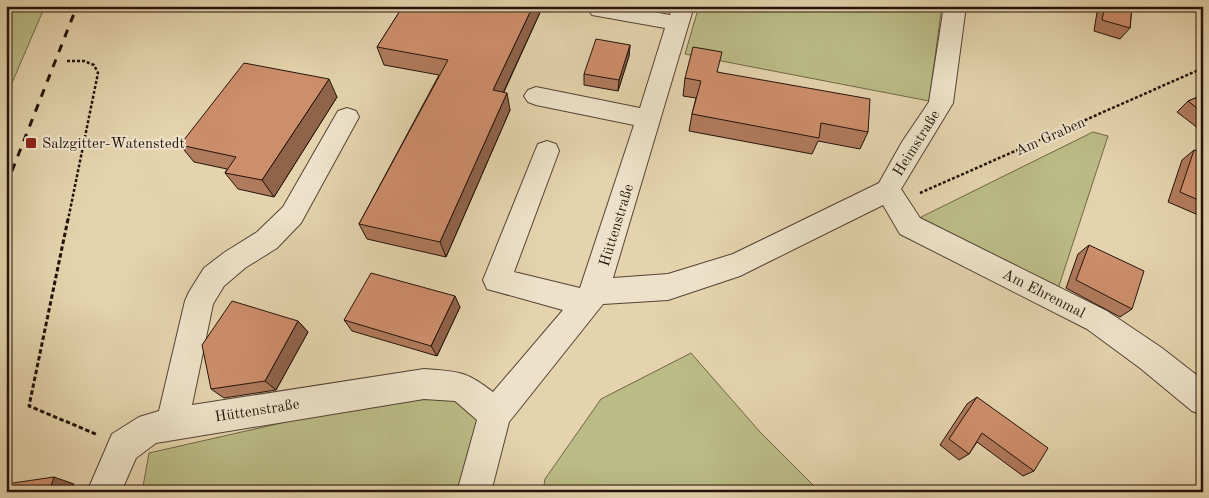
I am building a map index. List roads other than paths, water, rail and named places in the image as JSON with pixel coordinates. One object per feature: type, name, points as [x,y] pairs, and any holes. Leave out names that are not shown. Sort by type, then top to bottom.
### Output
[{"type":"street","points":[[602,6],[600,10],[680,15]]},
{"type":"street","name":"Heimstraße","points":[[892,197],[911,149],[941,103],[955,6]]},
{"type":"street","name":"Hüttenstraße","points":[[474,492],[495,414],[591,298],[680,15]]},
{"type":"street","points":[[536,96],[648,119]]},
{"type":"street","points":[[172,424],[199,301],[214,277],[235,260],[267,240],[292,215],[347,117]]},
{"type":"street","points":[[547,151],[496,280],[591,298],[668,287],[740,264],[892,197]]},
{"type":"street","name":"Am Ehrenmal","points":[[892,197],[910,226],[1098,320],[1151,358],[1203,400]]},
{"type":"street","name":"Hüttenstraße","points":[[104,492],[124,446],[150,428],[424,384],[461,387],[495,414]]},
{"type":"railway","points":[[6,186],[77,6]]},
{"type":"place","name":"Salzgitter-Watenstedt","points":[[31,143]]}]
